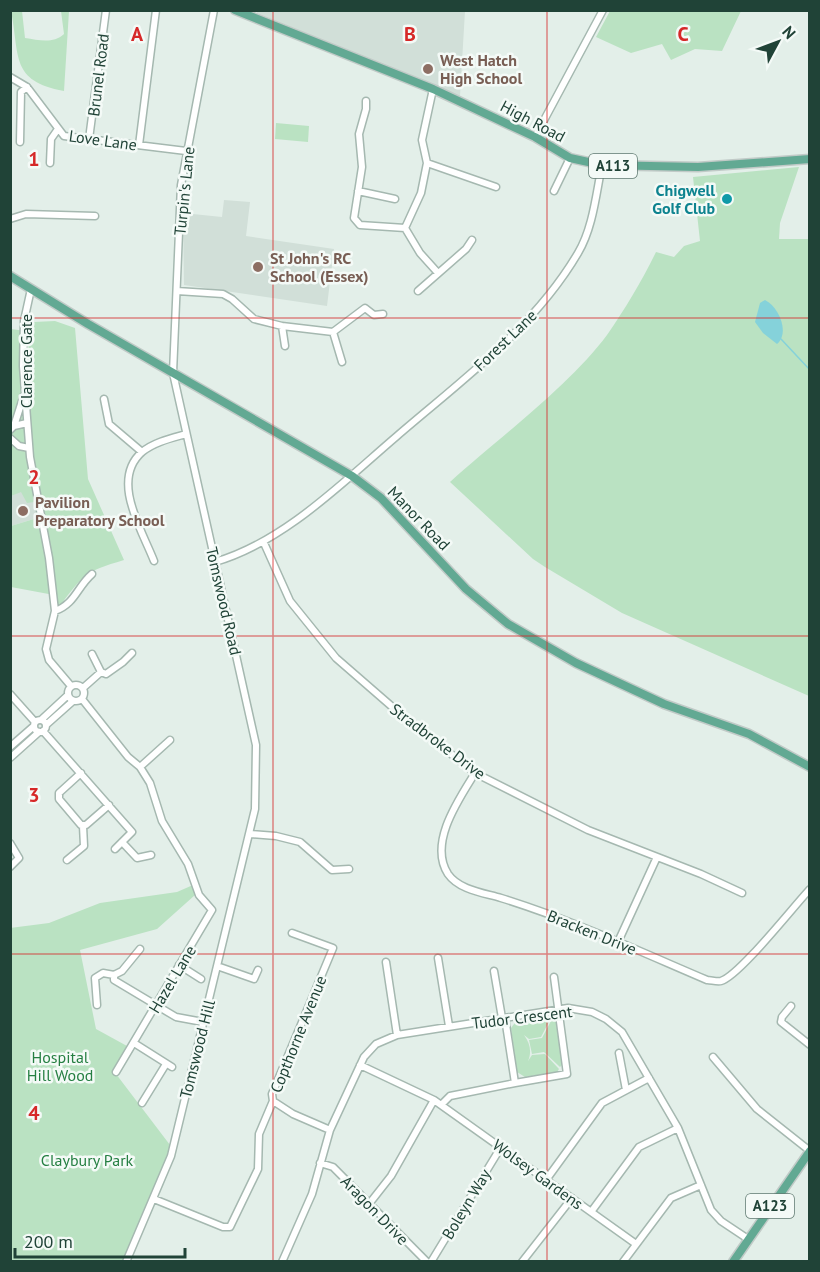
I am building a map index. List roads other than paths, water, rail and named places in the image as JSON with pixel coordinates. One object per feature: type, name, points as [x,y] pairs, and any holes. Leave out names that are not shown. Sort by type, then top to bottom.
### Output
[{"type":"main road","name":"High Road","points":[[235,10],[433,89],[535,138],[570,158],[602,165],[698,167],[810,159]]},
{"type":"main road","name":"Manor Road","points":[[10,276],[352,476],[381,498],[466,589],[508,624],[586,668],[663,704],[749,734],[810,767]]},
{"type":"main road","name":"A123","points":[[733,1262],[810,1151]]},
{"type":"street","name":"Brunel Road","points":[[89,139],[106,10]]},
{"type":"street","points":[[139,145],[156,10]]},
{"type":"street","name":"Turpin's Lane","points":[[173,373],[181,185],[214,10]]},
{"type":"street","points":[[535,138],[603,10]]},
{"type":"street","name":"Love Lane","points":[[10,77],[27,87],[64,136],[186,152]]},
{"type":"street","points":[[20,142],[21,92],[27,87]]},
{"type":"street","points":[[405,228],[421,192],[426,163],[422,140],[433,89]]},
{"type":"street","points":[[366,101],[359,134],[362,167],[354,218],[360,225],[405,228]]},
{"type":"street","points":[[50,163],[51,139],[58,129]]},
{"type":"street","points":[[554,190],[570,158]]},
{"type":"street","points":[[426,163],[496,187]]},
{"type":"street","name":"Forest Lane","points":[[215,562],[242,555],[264,543],[352,476],[515,334],[542,305],[580,250],[591,220],[602,165]]},
{"type":"street","points":[[358,191],[395,199]]},
{"type":"street","points":[[10,219],[26,214],[95,216]]},
{"type":"street","points":[[405,228],[420,253],[438,273]]},
{"type":"street","points":[[418,291],[466,249],[472,240]]},
{"type":"street","name":"Clarence Gate","points":[[31,289],[24,321],[25,390],[29,448],[49,558],[55,611],[47,654],[71,686]]},
{"type":"street","points":[[177,291],[223,294],[254,319],[282,326],[333,332],[365,308],[374,315],[382,315]]},
{"type":"street","points":[[282,326],[285,346]]},
{"type":"street","points":[[333,332],[342,362]]},
{"type":"street","name":"Tomswood Road","points":[[173,373],[256,745],[255,809],[251,832]]},
{"type":"street","points":[[12,428],[25,390]]},
{"type":"street","points":[[104,399],[109,424],[142,452]]},
{"type":"street","points":[[12,428],[27,423]]},
{"type":"street","points":[[154,561],[127,490],[130,470],[142,452],[159,442],[186,434]]},
{"type":"street","points":[[10,438],[19,446],[29,448]]},
{"type":"street","name":"Stradbroke Drive","points":[[264,543],[290,601],[336,657],[397,711],[475,773],[588,830],[701,874],[742,893]]},
{"type":"street","points":[[55,611],[72,602],[83,583],[92,574]]},
{"type":"street","points":[[92,654],[101,672],[106,674],[113,671],[132,653]]},
{"type":"street","points":[[101,672],[83,688],[82,699],[128,757],[140,767],[170,740]]},
{"type":"street","points":[[10,758],[68,695],[71,686],[77,685],[83,688]]},
{"type":"street","points":[[10,694],[132,832],[115,849]]},
{"type":"street","points":[[68,695],[74,701]]},
{"type":"street","points":[[10,747],[74,701],[82,699]]},
{"type":"street","name":"Hazel Lane","points":[[116,1072],[212,910],[196,887],[188,864],[162,821],[150,783],[140,767]]},
{"type":"street","points":[[67,860],[84,846],[83,826],[58,799],[59,793],[81,773]]},
{"type":"street","name":"Bracken Drive","points":[[475,773],[452,810],[444,840],[442,859],[449,875],[462,886],[551,914],[707,980],[721,981],[772,934],[810,889]]},
{"type":"street","points":[[83,826],[109,805]]},
{"type":"street","points":[[251,832],[290,838],[300,842],[332,870],[349,869]]},
{"type":"street","name":"Tomswood Hill","points":[[126,1262],[171,1156],[251,832]]},
{"type":"street","points":[[122,842],[136,858],[151,855]]},
{"type":"street","points":[[10,843],[17,851],[19,858],[10,867]]},
{"type":"street","points":[[618,942],[657,857]]},
{"type":"street","name":"Copthorne Avenue","points":[[292,933],[333,948],[272,1094],[273,1101],[293,1114],[330,1130]]},
{"type":"street","points":[[114,978],[140,949]]},
{"type":"street","points":[[438,958],[449,1026]]},
{"type":"street","points":[[386,962],[397,1035]]},
{"type":"street","points":[[179,965],[201,979]]},
{"type":"street","points":[[217,966],[254,979],[258,970]]},
{"type":"street","points":[[494,971],[515,1083]]},
{"type":"street","points":[[97,1005],[95,978],[103,974],[114,978],[176,1017],[203,1022]]},
{"type":"street","points":[[441,1105],[450,1096],[567,1074],[554,977]]},
{"type":"street","points":[[790,1006],[782,1017],[782,1022],[810,1045]]},
{"type":"street","name":"Tudor Crescent","points":[[282,1262],[312,1194],[330,1130],[364,1057],[376,1044],[397,1035],[557,1010],[592,1012],[614,1024],[622,1032],[678,1128],[715,1216],[748,1239]]},
{"type":"street","points":[[134,1043],[169,1065],[156,1088],[142,1103]]},
{"type":"street","points":[[619,1053],[626,1090]]},
{"type":"street","points":[[713,1057],[757,1109],[810,1151]]},
{"type":"street","name":"Wolsey Gardens","points":[[360,1065],[434,1100],[636,1244]]},
{"type":"street","points":[[546,1180],[597,1109],[649,1078]]},
{"type":"street","points":[[369,1204],[391,1176],[434,1100]]},
{"type":"street","points":[[154,1199],[223,1227],[230,1227],[258,1169],[259,1134],[273,1101]]},
{"type":"street","points":[[591,1212],[639,1147],[678,1128]]},
{"type":"street","name":"Boleyn Way","points":[[429,1262],[501,1147]]},
{"type":"street","name":"Aragon Drive","points":[[320,1163],[333,1167],[429,1262]]},
{"type":"street","points":[[623,1262],[671,1198],[701,1185]]},
{"type":"street","points":[[522,1262],[572,1198]]},
{"type":"water","points":[[765,300],[775,308],[783,327],[781,339],[777,344],[763,333],[755,322],[760,303]]},
{"type":"waterway","points":[[781,339],[810,370]]},
{"type":"place","name":"West Hatch High School","points":[[428,69]]},
{"type":"place","name":"Chigwell Golf Club","points":[[727,199]]},
{"type":"place","name":"St John's RC School (Essex)","points":[[258,267]]},
{"type":"place","name":"Pavilion Preparatory School","points":[[23,511]]},
{"type":"park label","name":"Hospital Hill Wood","points":[[60,1066]]},
{"type":"park label","name":"Claybury Park","points":[[87,1160]]}]
